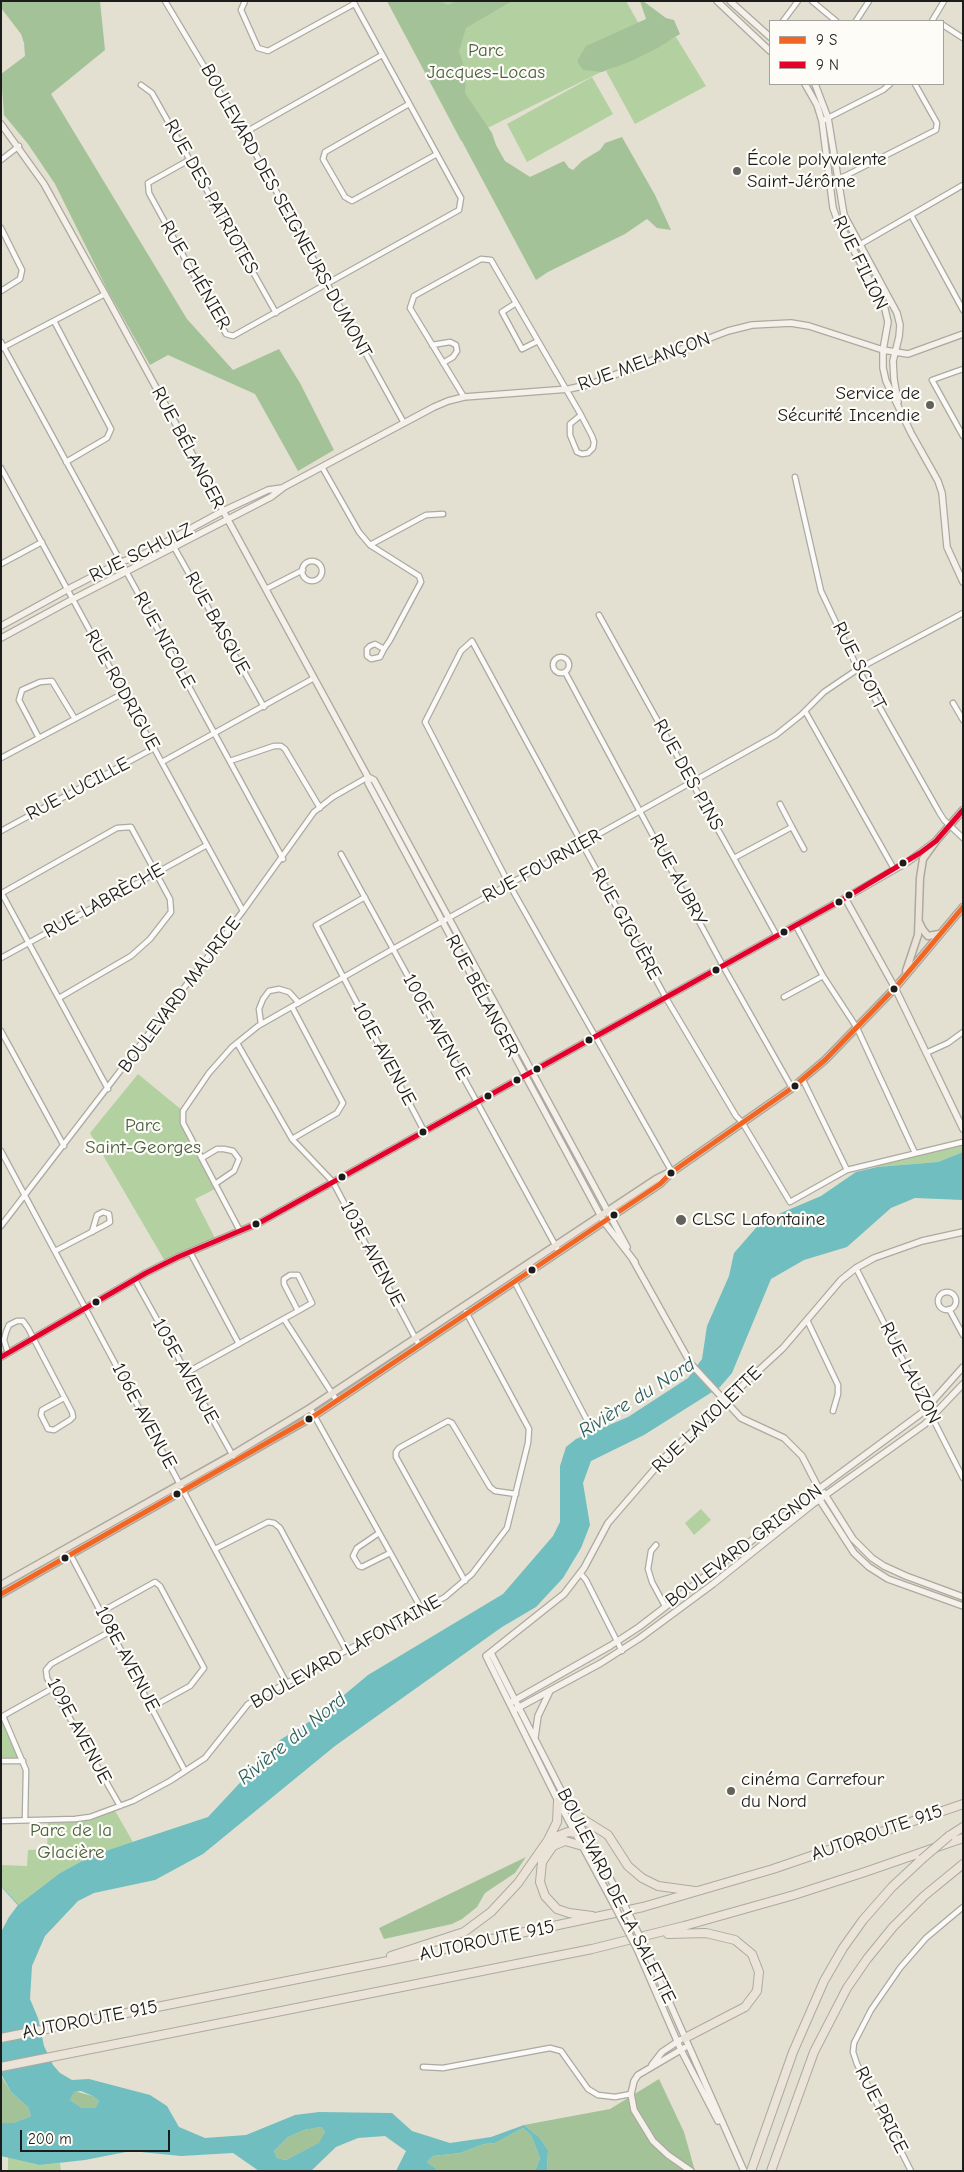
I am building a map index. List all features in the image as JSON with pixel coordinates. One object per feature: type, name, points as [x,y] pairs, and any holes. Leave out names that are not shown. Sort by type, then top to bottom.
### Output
[{"type":"highway","points":[[350,1969],[442,1941],[474,1926],[514,1889],[548,1840],[556,1822],[558,1802]]},
{"type":"highway","name":"AUTOROUTE 915","points":[[1,2038],[350,1969],[602,1916],[700,1892],[963,1804]]},
{"type":"highway","points":[[576,1815],[608,1835],[628,1866],[646,1881],[662,1887],[700,1892]]},
{"type":"highway","points":[[751,2171],[799,2035],[828,1973],[848,1941],[892,1887],[922,1859],[963,1827]]},
{"type":"highway","points":[[548,1840],[564,1833],[576,1832],[586,1834]]},
{"type":"highway","name":"AUTOROUTE 915","points":[[1,2067],[543,1959],[654,1934],[818,1888],[963,1838]]},
{"type":"highway","points":[[583,1846],[565,1841],[553,1846],[542,1862],[541,1885],[548,1900],[562,1911],[573,1914],[602,1916]]},
{"type":"highway","points":[[771,2171],[814,2052],[847,1988],[898,1921],[930,1890],[963,1864]]},
{"type":"highway","points":[[654,1934],[700,1932],[726,1936],[746,1948],[757,1965],[758,1987],[748,2004],[732,2015],[686,2038]]},
{"type":"main road","points":[[904,977],[915,945],[919,921],[923,859],[963,810]]},
{"type":"main road","points":[[1,1594],[314,1416],[612,1218],[660,1184],[672,1172],[803,1080],[895,988],[963,907]]},
{"type":"main road","points":[[919,921],[928,936],[940,933]]},
{"type":"main road","points":[[1,1585],[232,1455],[310,1408],[656,1178],[672,1172]]},
{"type":"street","name":"BOULEVARD DES SEIGNEURS-DUMONT","points":[[165,1],[244,133],[404,423]]},
{"type":"street","points":[[245,1],[241,10],[258,48],[268,51],[354,3]]},
{"type":"street","points":[[717,1],[769,50]]},
{"type":"street","points":[[730,1],[769,37]]},
{"type":"street","points":[[784,20],[798,1]]},
{"type":"street","points":[[812,1],[835,20]]},
{"type":"street","points":[[857,20],[869,1]]},
{"type":"street","points":[[934,20],[944,1]]},
{"type":"street","name":"RUE CHÉNIER","points":[[189,160],[148,183],[149,193],[226,334],[232,336],[458,210],[461,198],[354,3]]},
{"type":"street","points":[[944,26],[963,38]]},
{"type":"street","points":[[764,45],[769,39]]},
{"type":"street","points":[[244,133],[382,55]]},
{"type":"street","name":"RUE DES PATRIOTES","points":[[141,85],[152,92],[276,313]]},
{"type":"street","name":"RUE FILION","points":[[806,85],[825,120],[833,208],[837,219],[857,247],[896,313],[900,331],[893,361],[894,378],[901,413]]},
{"type":"street","name":"RUE FILION","points":[[815,85],[825,120],[844,215],[885,309],[888,330],[884,350],[886,381],[940,487],[946,547],[963,582]]},
{"type":"street","points":[[825,120],[883,90],[889,85]]},
{"type":"street","points":[[830,181],[936,130],[937,123],[916,85]]},
{"type":"street","points":[[409,104],[324,152],[323,159],[345,197],[352,201],[437,154]]},
{"type":"street","name":"RUE BÉLANGER","points":[[1,124],[19,146],[44,184],[368,777],[368,783],[600,1215],[635,1262]]},
{"type":"street","points":[[1,160],[19,146]]},
{"type":"street","points":[[857,247],[963,186]]},
{"type":"street","points":[[911,215],[963,310]]},
{"type":"street","points":[[1,228],[22,270],[20,279],[1,291]]},
{"type":"street","points":[[464,397],[410,308],[414,296],[480,260],[491,260],[580,415],[594,442],[593,448],[588,453],[582,454],[578,452],[570,435],[570,424],[580,415]]},
{"type":"street","points":[[2,346],[105,294]]},
{"type":"street","points":[[516,303],[502,312],[522,349],[538,342]]},
{"type":"street","points":[[54,321],[111,429],[107,438],[66,462]]},
{"type":"street","name":"RUE MELANÇON","points":[[227,519],[271,498],[284,488],[434,407],[464,397],[565,390],[591,384],[728,330],[752,325],[802,324],[884,350],[908,354],[963,334]]},
{"type":"street","points":[[432,344],[450,342],[456,345],[457,351],[453,357],[443,363]]},
{"type":"street","name":"RUE NICOLE","points":[[2,346],[283,858]]},
{"type":"street","points":[[963,369],[932,380],[963,436]]},
{"type":"street","points":[[322,467],[359,532],[370,545],[419,576],[421,582],[384,649]]},
{"type":"street","name":"RUE RODRIGUE","points":[[1,468],[243,911]]},
{"type":"street","name":"RUE SCOTT","points":[[796,477],[822,591],[858,669],[939,812],[949,826],[963,838]]},
{"type":"street","name":"RUE SCHULZ","points":[[1,626],[121,562],[144,554],[223,511],[268,490],[284,488]]},
{"type":"street","points":[[370,545],[426,515],[443,514]]},
{"type":"street","name":"RUE SCHULZ","points":[[1,638],[227,519]]},
{"type":"street","name":"RUE BASQUE","points":[[170,540],[264,707]]},
{"type":"street","points":[[1,564],[42,542]]},
{"type":"street","points":[[266,589],[302,570],[307,563],[312,561],[320,565],[322,570],[318,578],[313,580],[305,577],[302,570]]},
{"type":"street","name":"RUE FOURNIER","points":[[240,1232],[183,1123],[183,1111],[209,1074],[237,1042],[261,1024],[393,948],[776,735],[824,692],[858,669],[963,613]]},
{"type":"street","name":"RUE DES PINS","points":[[599,615],[777,936]]},
{"type":"street","name":"RUE GIGUÈRE","points":[[509,884],[425,722],[461,651],[472,641],[666,998],[790,1202],[847,1170]]},
{"type":"street","name":"RUE AUBRY","points":[[565,672],[723,966],[792,1088]]},
{"type":"street","points":[[162,762],[314,678]]},
{"type":"street","points":[[39,738],[20,700],[22,690],[40,682],[52,681],[75,719]]},
{"type":"street","points":[[1,758],[124,693]]},
{"type":"street","points":[[954,703],[963,720]]},
{"type":"street","points":[[805,711],[894,870]]},
{"type":"street","points":[[230,761],[274,746],[281,746],[285,749],[320,808]]},
{"type":"street","name":"RUE LUCILLE","points":[[1,831],[154,748]]},
{"type":"street","name":"RUE BÉLANGER","points":[[368,777],[374,780],[691,1364],[724,1401],[748,1423],[774,1433],[790,1443],[802,1456],[819,1488]]},
{"type":"street","name":"BOULEVARD MAURICE","points":[[1,1226],[26,1196],[243,911],[283,858],[302,828],[333,797],[368,777]]},
{"type":"street","points":[[780,804],[804,849]]},
{"type":"street","points":[[59,998],[131,956],[150,939],[171,912],[170,899],[131,827],[116,828],[2,892],[29,943],[108,1089]]},
{"type":"street","points":[[734,858],[792,827]]},
{"type":"street","points":[[1,1357],[135,1280],[190,1252],[240,1232],[424,1132],[796,926],[894,870],[936,841]]},
{"type":"street","name":"RUE LABRÈCHE","points":[[1,958],[207,845]]},
{"type":"street","name":"100E AVENUE","points":[[341,854],[559,1252]]},
{"type":"street","points":[[414,867],[420,864]]},
{"type":"street","points":[[509,884],[672,1172]]},
{"type":"street","name":"101E AVENUE","points":[[365,897],[316,925],[424,1132]]},
{"type":"street","points":[[845,898],[895,988],[963,1128]]},
{"type":"street","points":[[796,926],[823,976],[857,1028],[915,1152]]},
{"type":"street","points":[[467,968],[474,964]]},
{"type":"street","points":[[784,997],[823,976]]},
{"type":"street","points":[[261,1024],[259,1009],[262,999],[269,991],[279,989],[299,1002]]},
{"type":"street","points":[[482,995],[489,992]]},
{"type":"street","points":[[292,1007],[343,1103],[337,1113],[292,1139]]},
{"type":"street","points":[[1,1030],[64,1146]]},
{"type":"street","points":[[926,1053],[948,1043],[963,1032]]},
{"type":"street","points":[[508,1044],[515,1040]]},
{"type":"street","name":"103E AVENUE","points":[[237,1042],[292,1139],[333,1182],[420,1345]]},
{"type":"street","points":[[803,1080],[847,1170],[915,1152],[963,1142]]},
{"type":"street","points":[[202,1158],[217,1149],[224,1149],[232,1150],[238,1159],[234,1172],[215,1184]]},
{"type":"street","name":"106E AVENUE","points":[[1,1150],[286,1682]]},
{"type":"street","points":[[55,1251],[92,1232],[110,1222],[109,1214],[103,1212],[97,1215],[92,1232]]},
{"type":"street","name":"RUE LAVIOLETTE","points":[[489,1655],[554,1603],[580,1573],[604,1529],[665,1457],[783,1348],[826,1295],[856,1268],[874,1258],[903,1247],[963,1232]]},
{"type":"street","points":[[190,1252],[238,1344]]},
{"type":"street","name":"RUE LAUZON","points":[[856,1268],[963,1478]]},
{"type":"street","points":[[186,1373],[284,1319],[298,1311],[312,1303],[298,1274],[290,1275],[284,1279],[284,1284],[298,1311]]},
{"type":"street","points":[[511,1275],[590,1426]]},
{"type":"street","name":"105E AVENUE","points":[[135,1280],[236,1462]]},
{"type":"street","points":[[947,1292],[952,1293],[956,1298],[955,1305],[949,1309],[942,1308],[938,1301],[941,1295],[947,1292]]},
{"type":"street","points":[[463,1306],[467,1314]]},
{"type":"street","points":[[949,1309],[963,1335]]},
{"type":"street","name":"BOULEVARD LAFONTAINE","points":[[1,1821],[90,1817],[133,1801],[204,1758],[248,1704],[445,1597],[465,1581],[507,1528],[528,1443],[529,1429],[467,1314]]},
{"type":"street","points":[[284,1319],[336,1401]]},
{"type":"street","points":[[8,1353],[4,1340],[9,1325],[17,1320],[23,1321],[32,1339],[64,1398],[73,1416],[54,1430],[48,1428],[41,1415],[42,1410],[64,1398]]},
{"type":"street","points":[[807,1320],[838,1385],[838,1394],[833,1411]]},
{"type":"street","name":"BOULEVARD GRIGNON","points":[[512,1701],[617,1642],[927,1407],[963,1367]]},
{"type":"street","name":"BOULEVARD GRIGNON","points":[[517,1709],[622,1651],[713,1584],[820,1500],[933,1417],[963,1384]]},
{"type":"street","points":[[310,1408],[422,1610]]},
{"type":"street","points":[[465,1581],[396,1456],[396,1452],[399,1448],[448,1421],[452,1423],[490,1488],[495,1491],[516,1494]]},
{"type":"street","points":[[819,1488],[853,1539],[872,1558],[906,1576],[963,1597]]},
{"type":"street","points":[[819,1488],[820,1500],[848,1546],[869,1567],[897,1584],[963,1606]]},
{"type":"street","points":[[215,1549],[268,1522],[274,1523],[280,1528],[346,1650]]},
{"type":"street","points":[[379,1533],[357,1548],[353,1556],[359,1566],[362,1567],[390,1553]]},
{"type":"street","points":[[656,1545],[651,1551],[648,1569],[652,1582],[665,1606]]},
{"type":"street","name":"108E AVENUE","points":[[67,1548],[185,1771]]},
{"type":"street","points":[[580,1573],[586,1580],[622,1651]]},
{"type":"street","points":[[101,1612],[155,1582],[165,1594],[204,1668],[190,1686],[152,1707]]},
{"type":"street","name":"109E AVENUE","points":[[111,1631],[51,1664],[46,1670],[47,1678],[120,1806]]},
{"type":"street","name":"BOULEVARD DE LA SALETTE","points":[[489,1655],[512,1701],[535,1737],[622,1900],[686,2038],[744,2171]]},
{"type":"street","points":[[25,1820],[26,1770],[2,1716],[53,1688]]},
{"type":"street","points":[[535,1737],[538,1716],[548,1693]]},
{"type":"street","name":"BOULEVARD DE LA SALETTE","points":[[517,1709],[558,1802],[613,1902],[637,1950],[681,2050],[732,2144]]},
{"type":"street","points":[[1,1761],[23,1761]]},
{"type":"street","name":"RUE PRICE","points":[[911,2171],[857,2064],[853,2049],[861,2027],[895,1974],[920,1944],[963,1907]]},
{"type":"street","points":[[686,2038],[662,2052],[652,2065],[638,2075],[634,2081],[632,2094],[634,2110],[653,2141],[690,2171]]},
{"type":"street","points":[[652,2065],[664,2061],[688,2046]]},
{"type":"street","points":[[423,2067],[443,2068],[550,2048],[561,2051],[588,2089],[598,2095],[615,2097],[632,2094]]},
{"type":"green space","points":[[1,1],[100,1],[105,50],[51,94],[187,319],[233,370],[279,349],[300,383],[334,450],[298,471],[255,394],[168,355],[150,365],[108,291],[55,184],[28,144],[4,115],[1,74],[25,56],[21,34],[1,8]]},
{"type":"green space","name":"Parc Jacques-Locas","points":[[387,1],[626,1],[652,47],[461,141]]},
{"type":"green space","points":[[387,1],[439,1],[448,5],[457,1],[512,1],[466,28],[459,51],[466,73],[465,93],[492,133],[505,161],[530,177],[564,161],[573,170],[582,161],[600,150],[605,143],[622,137],[655,195],[671,230],[657,228],[647,219],[625,234],[548,272],[536,280]]},
{"type":"green space","points":[[640,1],[643,1],[666,18],[674,20],[680,34],[656,49],[629,62],[602,72],[583,70],[577,61],[586,46],[646,19]]},
{"type":"green space","points":[[676,37],[706,86],[635,124],[606,71]]},
{"type":"green space","points":[[592,77],[613,114],[527,162],[507,124]]},
{"type":"green space","name":"Parc Saint-Georges","points":[[138,1074],[183,1111],[183,1123],[217,1188],[195,1199],[217,1242],[166,1263],[90,1133]]},
{"type":"green space","points":[[963,1142],[963,1152],[938,1162],[877,1167],[876,1162]]},
{"type":"green space","points":[[701,1509],[711,1520],[694,1535],[685,1523]]},
{"type":"green space","points":[[1,1717],[23,1761],[1,1761]]},
{"type":"green space","name":"Parc de la Glacière","points":[[114,1809],[133,1842],[93,1855],[60,1873],[18,1905],[1,1885],[1,1865],[27,1866],[28,1850],[47,1849],[48,1820],[75,1819]]},
{"type":"green space","points":[[526,1857],[515,1873],[485,1893],[477,1907],[462,1919],[452,1924],[384,1939],[379,1928]]},
{"type":"green space","points":[[1,2076],[11,2092],[28,2107],[31,2116],[13,2123],[1,2123]]},
{"type":"green space","points":[[659,2079],[684,2132],[695,2171],[547,2171],[548,2150],[539,2137],[524,2125],[610,2109]]},
{"type":"green space","points":[[74,2091],[93,2096],[99,2101],[95,2108],[82,2108],[70,2100]]},
{"type":"green space","points":[[321,2127],[325,2132],[320,2143],[286,2160],[277,2158],[274,2151],[288,2137],[304,2130]]},
{"type":"green space","points":[[523,2128],[531,2135],[540,2158],[536,2169],[532,2171],[439,2171],[427,2162],[433,2156],[460,2153],[484,2144],[495,2143]]},
{"type":"green space","points":[[8,2157],[40,2165],[60,2163],[61,2171],[8,2171]]},
{"type":"water","name":"Rivière du Nord","points":[[963,1152],[963,1200],[915,1198],[891,1208],[847,1247],[804,1260],[771,1279],[732,1373],[720,1387],[644,1435],[591,1461],[583,1483],[590,1525],[581,1548],[563,1578],[536,1607],[502,1627],[335,1746],[203,1854],[155,1880],[94,1893],[78,1901],[45,1936],[32,1966],[30,1999],[38,2018],[44,2046],[53,2065],[60,2073],[72,2080],[89,2079],[150,2095],[167,2106],[179,2127],[205,2138],[246,2135],[295,2115],[319,2112],[392,2113],[412,2131],[450,2143],[491,2137],[524,2125],[539,2137],[548,2150],[547,2171],[532,2171],[536,2169],[540,2158],[531,2135],[523,2128],[495,2143],[484,2144],[460,2153],[433,2156],[427,2162],[439,2171],[396,2171],[406,2151],[385,2136],[358,2138],[336,2147],[311,2171],[259,2171],[233,2153],[181,2156],[131,2151],[85,2160],[40,2165],[1,2156],[1,2123],[13,2123],[31,2116],[28,2107],[11,2092],[1,2074],[1,1932],[18,1905],[60,1873],[93,1855],[208,1817],[280,1740],[320,1715],[368,1675],[503,1594],[553,1536],[560,1522],[560,1466],[566,1447],[576,1439],[628,1417],[688,1378],[702,1359],[707,1326],[729,1276],[734,1253],[762,1221],[821,1196],[856,1172],[877,1167],[938,1162]],"holes":[[[81,2091],[99,2101],[95,2108],[82,2108],[70,2100],[74,2092]],[[321,2127],[325,2132],[319,2143],[286,2160],[277,2158],[274,2151],[288,2137],[304,2130]]]},
{"type":"waterway","points":[[1,1886],[19,1906]]},
{"type":"transit line","points":[[1,1357],[146,1273],[178,1257],[261,1222],[845,898],[920,853],[936,841],[963,810]]},
{"type":"transit line","points":[[1,1594],[314,1416],[660,1184],[672,1172],[792,1088],[825,1060],[895,988],[963,907]]},
{"type":"place","name":"École polyvalente Saint-Jérôme","points":[[737,171]]},
{"type":"place","name":"Service de Sécurité Incendie","points":[[930,405]]},
{"type":"place","name":"CLSC Lafontaine","points":[[681,1220]]},
{"type":"place","name":"cinéma Carrefour du Nord","points":[[731,1791]]}]
